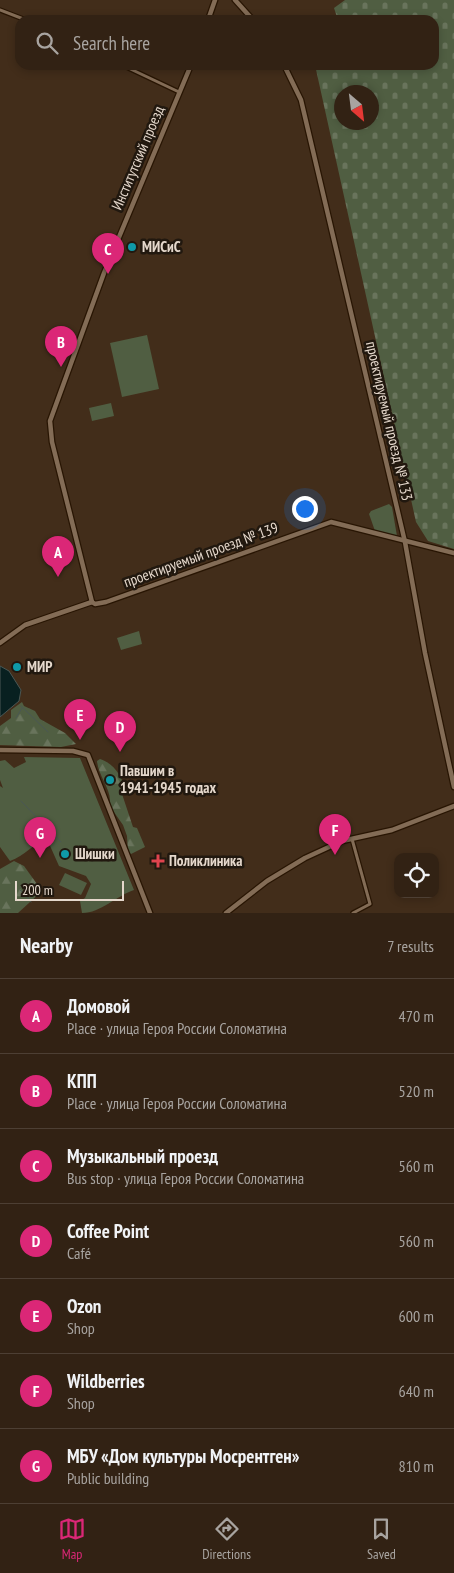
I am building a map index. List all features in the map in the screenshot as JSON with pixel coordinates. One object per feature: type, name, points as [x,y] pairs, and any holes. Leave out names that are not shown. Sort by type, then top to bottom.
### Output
[{"type":"street","points":[[235,0],[248,15]]},
{"type":"street","points":[[210,15],[215,1]]},
{"type":"street","points":[[0,10],[15,16]]},
{"type":"street","points":[[133,70],[179,92]]},
{"type":"street","name":"Институтский проезд","points":[[92,602],[51,438],[50,421],[109,261],[189,70]]},
{"type":"street","name":"проектируемый проезд № 133","points":[[286,70],[301,100],[405,542],[425,653],[454,787]]},
{"type":"street","name":"проектируемый проезд № 139","points":[[0,643],[25,625],[92,602],[95,604],[106,602],[331,522],[342,523],[405,542],[454,553]]},
{"type":"street","points":[[0,750],[80,751],[88,755],[150,913]]},
{"type":"street","points":[[226,913],[267,881],[293,865],[352,838],[392,830],[454,806]]},
{"type":"street","points":[[352,838],[370,904],[354,913]]},
{"type":"green space","points":[[345,0],[454,0],[454,549],[428,541],[416,522],[316,70],[439,70],[439,15],[336,15],[334,8]]},
{"type":"green space","points":[[147,335],[159,389],[122,397],[110,343]]},
{"type":"green space","points":[[111,403],[114,416],[92,421],[89,408]]},
{"type":"green space","points":[[389,504],[392,507],[397,536],[375,531],[369,514],[371,511]]},
{"type":"green space","points":[[139,631],[142,644],[121,650],[117,638]]},
{"type":"green space","points":[[22,702],[24,706],[35,711],[40,719],[65,733],[76,744],[61,747],[0,745],[0,726],[11,718],[11,710]]},
{"type":"green space","points":[[24,757],[80,758],[134,890],[96,910],[82,913],[80,901],[85,898],[91,884],[86,876],[59,866],[47,839],[37,843],[10,861],[0,847],[0,786],[3,788],[0,780],[0,761],[5,760],[14,768],[26,762]]},
{"type":"green space","points":[[100,759],[114,767],[122,780],[126,790],[122,794],[133,827],[137,828],[145,847],[131,854],[128,852],[127,836],[123,825],[109,805],[108,790],[98,767],[97,761]]},
{"type":"green space","points":[[14,861],[24,866],[42,891],[18,913],[0,913],[0,869]]},
{"type":"green space","points":[[65,873],[87,883],[81,895],[59,885]]},
{"type":"water","points":[[0,666],[9,671],[21,690],[19,701],[0,717]]},
{"type":"waterway","points":[[21,706],[48,732]]},
{"type":"waterway","points":[[16,718],[22,708]]},
{"type":"waterway","points":[[21,801],[61,842]]},
{"type":"waterway","points":[[20,890],[29,899]]},
{"type":"place","name":"МИСиС","points":[[132,247]]},
{"type":"place","name":"Музыкальный проезд","points":[[108,274]]},
{"type":"place","name":"КПП","points":[[61,367]]},
{"type":"place","name":"Домовой","points":[[58,577]]},
{"type":"place","name":"МИР","points":[[17,667]]},
{"type":"place","name":"Ozon","points":[[80,740]]},
{"type":"place","name":"Coffee Point","points":[[120,752]]},
{"type":"place","name":"Павшим в 1941-1945 годах","points":[[110,780]]},
{"type":"place","name":"Шишки","points":[[65,854]]},
{"type":"place","name":"Wildberries","points":[[335,855]]},
{"type":"place","name":"МБУ «Дом культуры Мосрентген»","points":[[40,858]]},
{"type":"place","name":"Поликлиника","points":[[158,861]]}]
